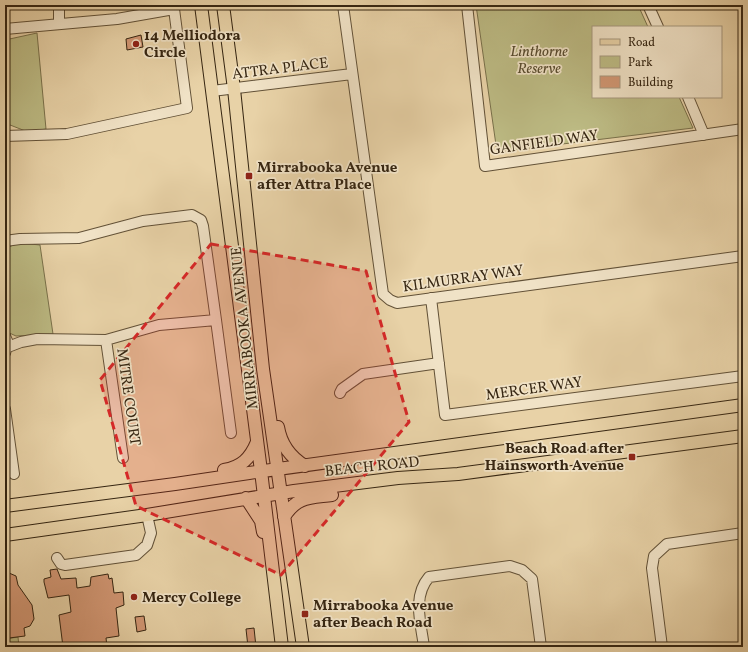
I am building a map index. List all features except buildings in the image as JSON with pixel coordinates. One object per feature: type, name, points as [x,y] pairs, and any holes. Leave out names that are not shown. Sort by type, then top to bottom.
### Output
[{"type":"main road","name":"MIRRABOOKA AVENUE","points":[[201,5],[258,442],[281,647]]},
{"type":"main road","name":"MIRRABOOKA AVENUE","points":[[223,5],[234,89],[263,369],[303,647]]},
{"type":"main road","points":[[263,369],[272,386],[280,439],[293,458],[305,466]]},
{"type":"main road","name":"BEACH ROAD","points":[[5,506],[175,484],[743,405]]},
{"type":"main road","name":"BEACH ROAD","points":[[5,535],[147,515],[246,498],[398,478],[458,474],[743,436]]},
{"type":"main road","points":[[175,484],[196,476],[234,469],[246,462],[258,442]]},
{"type":"main road","points":[[284,517],[292,505],[303,499],[359,491],[380,481]]},
{"type":"main road","points":[[246,498],[262,525],[270,582],[279,624]]},
{"type":"street","points":[[59,5],[59,24]]},
{"type":"street","name":"KILMURRAY WAY","points":[[343,5],[383,294],[390,300],[397,302],[431,298],[743,256]]},
{"type":"street","name":"GANFIELD WAY","points":[[467,5],[485,166],[743,129]]},
{"type":"street","points":[[648,5],[658,26]]},
{"type":"street","points":[[5,29],[117,19],[173,7],[187,108],[67,134],[5,136]]},
{"type":"street","name":"ATTRA PLACE","points":[[212,91],[352,74]]},
{"type":"street","points":[[688,98],[704,135]]},
{"type":"street","points":[[5,241],[20,239],[79,238],[143,221],[192,215],[201,220],[231,433]]},
{"type":"street","name":"MERCER WAY","points":[[431,298],[445,415],[743,376]]},
{"type":"street","points":[[6,344],[37,339],[106,340],[159,325],[216,320]]},
{"type":"street","name":"MITRE COURT","points":[[106,340],[122,458]]},
{"type":"street","points":[[340,393],[342,389],[363,374],[439,363]]},
{"type":"street","points":[[5,409],[14,474]]},
{"type":"street","points":[[57,558],[61,564],[65,565],[136,555],[147,545],[151,533],[147,515]]},
{"type":"street","points":[[662,647],[652,568],[654,556],[667,544],[743,533]]},
{"type":"street","points":[[424,647],[418,604],[423,584],[429,577],[510,566],[522,570],[532,579],[541,647]]},
{"type":"highlighted area","points":[[211,244],[366,271],[409,422],[281,575],[136,506],[100,380]]},
{"type":"green space","name":"Linthorne Reserve","points":[[476,5],[638,5],[648,26],[592,26],[592,98],[679,98],[693,128],[497,152]]},
{"type":"green space","points":[[37,33],[46,129],[28,132],[5,123],[5,40]]},
{"type":"green space","points":[[20,243],[40,245],[53,334],[16,336],[5,331],[5,248]]},
{"type":"green space","points":[[18,637],[19,647],[5,647],[5,639]]},
{"type":"place","name":"14 Melliodora Circle","points":[[136,44]]},
{"type":"place","name":"Mirrabooka Avenue after Attra Place","points":[[249,176]]},
{"type":"place","name":"Beach Road after Hainsworth Avenue","points":[[632,457]]},
{"type":"place","name":"Mercy College","points":[[134,597]]},
{"type":"place","name":"Mirrabooka Avenue after Beach Road","points":[[305,614]]}]
